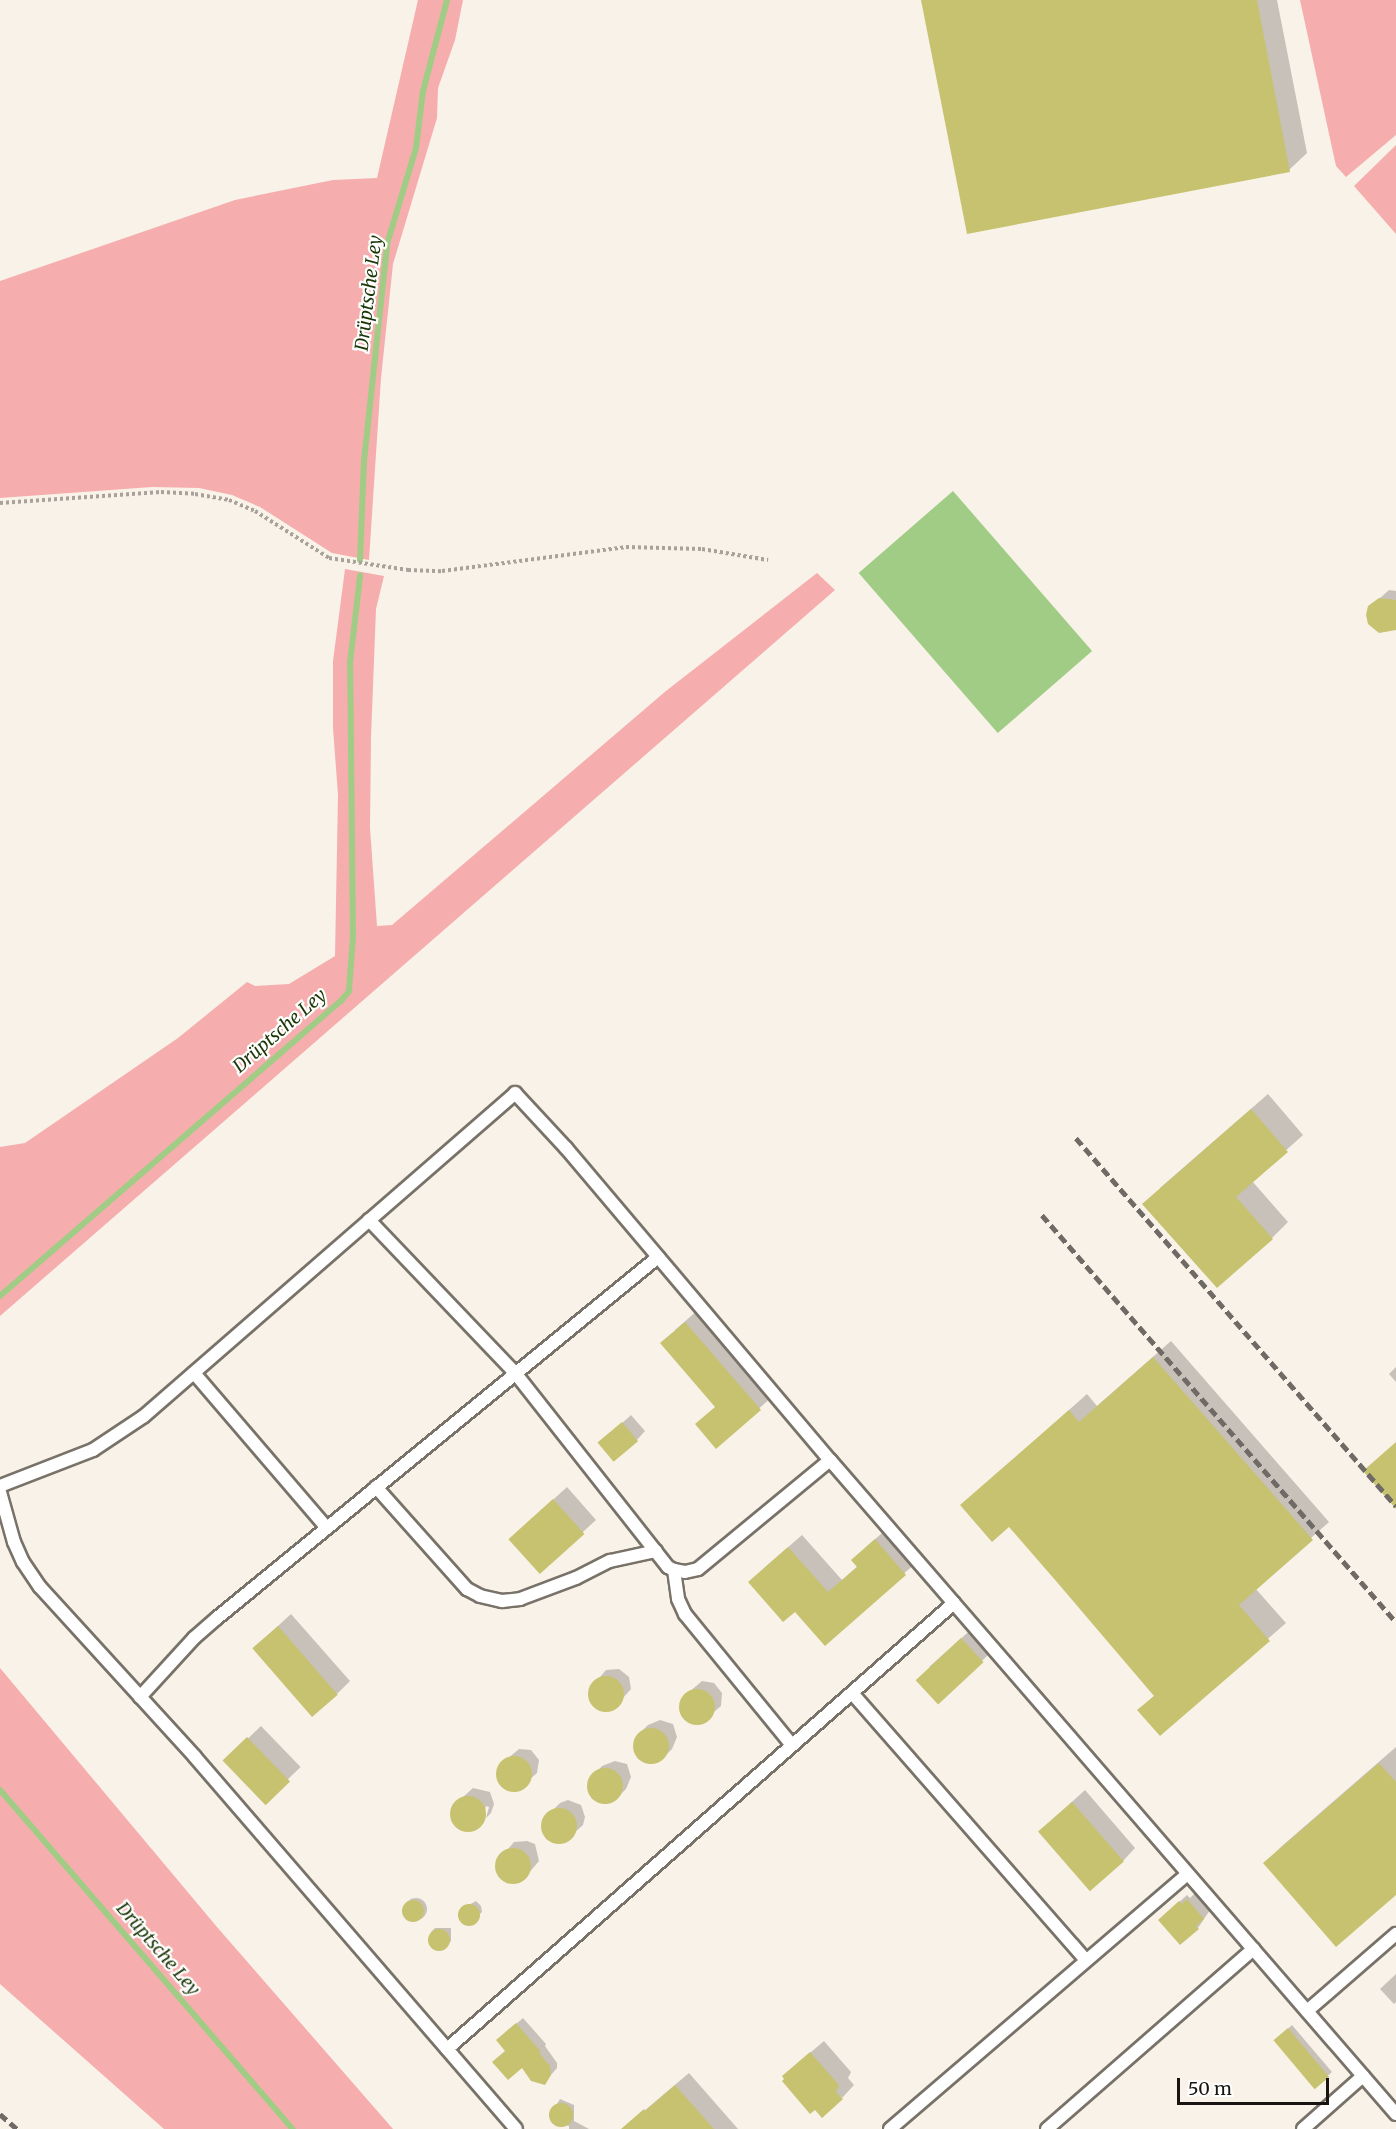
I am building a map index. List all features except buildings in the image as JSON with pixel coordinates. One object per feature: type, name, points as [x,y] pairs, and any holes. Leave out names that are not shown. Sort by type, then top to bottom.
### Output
[{"type":"lane","points":[[0,1486],[48,1469],[109,1441],[144,1416],[516,1093],[566,1148],[830,1460],[1396,2114]]},
{"type":"lane","points":[[369,1220],[516,1374],[656,1551],[674,1570],[678,1599],[685,1614],[792,1745]]},
{"type":"lane","points":[[140,1697],[194,1638],[658,1257]]},
{"type":"lane","points":[[194,1373],[327,1528]]},
{"type":"lane","points":[[674,1570],[685,1572],[698,1569],[830,1460]]},
{"type":"lane","points":[[376,1487],[467,1588],[480,1596],[502,1601],[520,1599],[576,1578],[610,1561],[656,1551]]},
{"type":"lane","points":[[0,1491],[14,1542],[28,1570],[40,1587],[140,1697],[516,2129]]},
{"type":"lane","points":[[447,2049],[954,1604]]},
{"type":"lane","points":[[852,1693],[1086,1960]]},
{"type":"lane","points":[[890,2129],[1187,1874]]},
{"type":"lane","points":[[1307,2011],[1396,1934]]},
{"type":"lane","points":[[1047,2129],[1253,1949]]},
{"type":"lane","points":[[1303,2129],[1363,2076]]},
{"type":"path","points":[[0,503],[162,492],[195,494],[229,500],[255,511],[297,535],[328,558],[408,570],[442,572],[626,547],[702,549],[768,560]]},
{"type":"shaded area","points":[[418,0],[463,0],[455,40],[438,88],[437,118],[393,264],[381,378],[369,560],[332,553],[260,507],[232,495],[199,488],[152,487],[0,498],[0,281],[235,200],[333,180],[377,178]]},
{"type":"shaded area","points":[[1300,0],[1396,0],[1396,135],[1346,177],[1336,166]]},
{"type":"shaded area","points":[[1396,145],[1396,234],[1354,186]]},
{"type":"shaded area","points":[[953,491],[1092,651],[998,733],[859,573]]},
{"type":"shaded area","points":[[345,569],[384,576],[376,609],[371,737],[370,828],[377,926],[392,925],[666,691],[817,573],[835,590],[0,1316],[0,1147],[25,1143],[178,1038],[247,982],[255,986],[289,984],[335,956],[338,795],[333,728],[333,661]]},
{"type":"shaded area","points":[[0,1668],[217,1927],[393,2129],[164,2129],[0,1984]]},
{"type":"waterway","name":"Drüptsche Ley","points":[[360,560],[364,461],[387,244],[416,148],[423,91],[447,0]]},
{"type":"waterway","name":"Drüptsche Ley","points":[[0,1296],[341,1001],[349,991],[353,937],[350,663],[360,576]]},
{"type":"waterway","name":"Drüptsche Ley","points":[[0,1790],[293,2129]]},
{"type":"railway","points":[[1076,1138],[1396,1506]]},
{"type":"railway","points":[[1042,1215],[1396,1622]]},
{"type":"railway","points":[[0,2114],[17,2129]]}]
